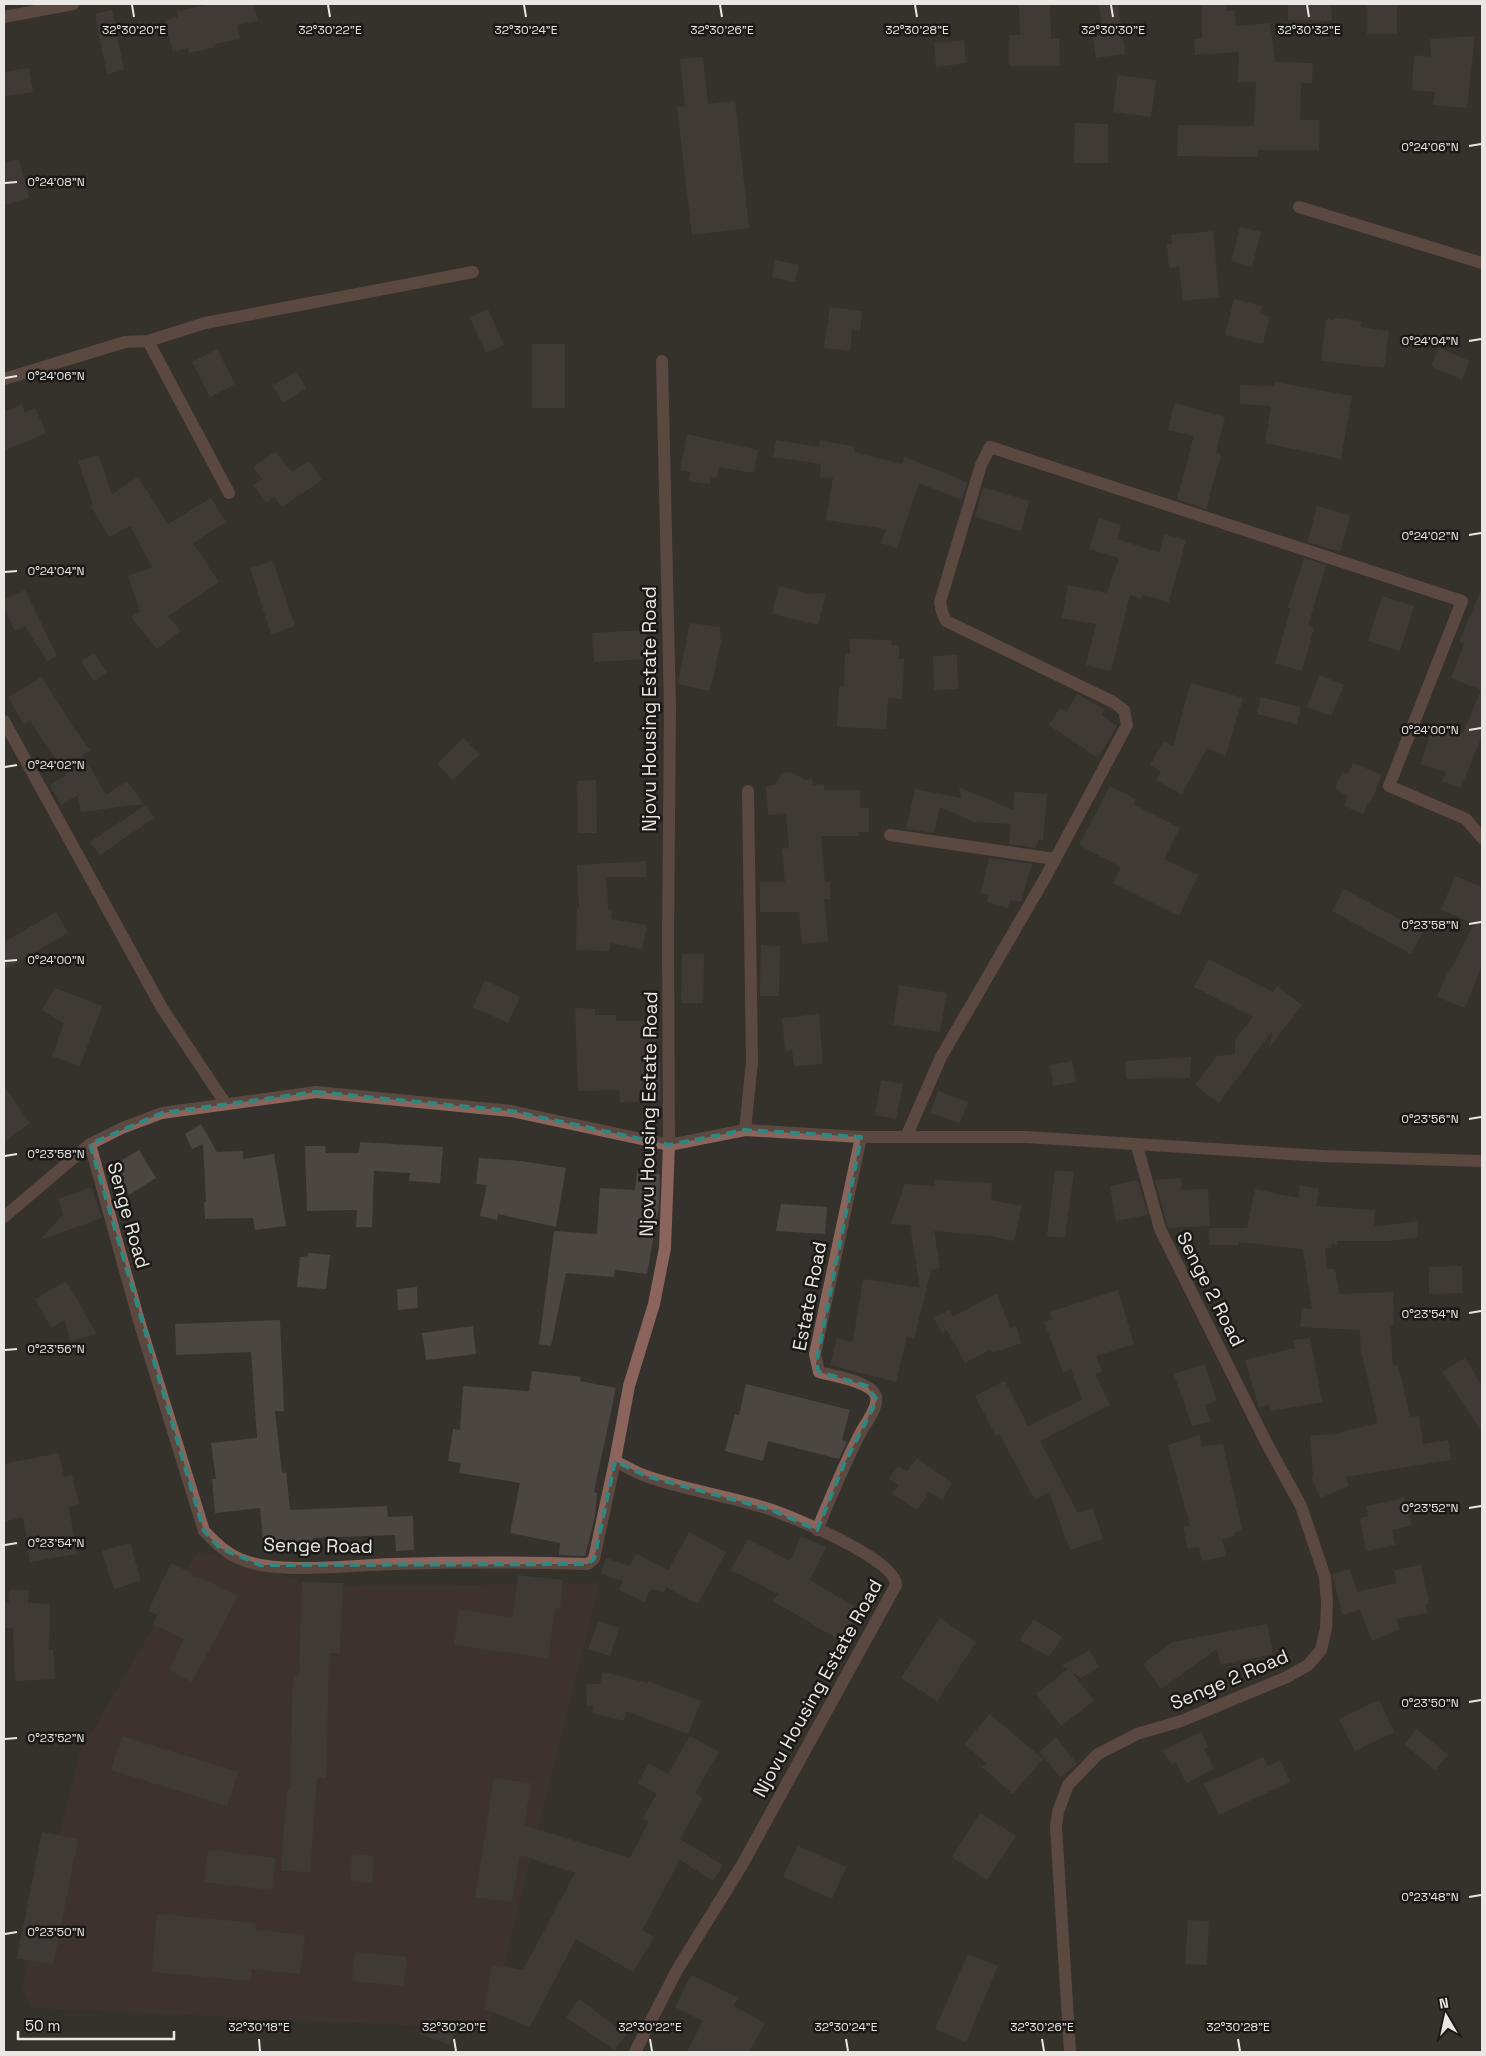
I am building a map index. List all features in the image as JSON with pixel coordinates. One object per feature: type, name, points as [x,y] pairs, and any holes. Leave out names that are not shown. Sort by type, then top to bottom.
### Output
[{"type":"street","points":[[4,18],[73,4]]},
{"type":"street","points":[[1298,207],[1482,263]]},
{"type":"street","points":[[4,379],[125,342],[148,341],[205,323],[473,272]]},
{"type":"street","points":[[148,341],[229,493]]},
{"type":"street","name":"Njovu Housing Estate Road","points":[[635,2052],[677,1970],[742,1865],[896,1585],[894,1576],[870,1555],[772,1510],[646,1476],[615,1461],[629,1386],[654,1304],[665,1248],[669,1146],[670,707],[662,361]]},
{"type":"street","points":[[906,1137],[941,1057],[1055,859],[1124,733],[1127,719],[1124,710],[1113,702],[946,620],[940,602],[981,465],[990,446],[1462,601],[1389,786],[1466,819],[1482,838]]},
{"type":"street","points":[[4,721],[162,1008],[225,1103]]},
{"type":"street","points":[[745,1130],[752,1062],[748,791]]},
{"type":"street","points":[[890,835],[1055,859]]},
{"type":"street","points":[[4,1217],[90,1144],[122,1128],[162,1113],[316,1092],[511,1111],[669,1146],[745,1130],[862,1137],[1026,1137],[1137,1146],[1322,1156],[1482,1161]]},
{"type":"street","name":"Estate Road","points":[[817,1530],[844,1464],[877,1400],[876,1396],[867,1386],[819,1372],[815,1354],[862,1137]]},
{"type":"street","name":"Senge Road","points":[[90,1144],[139,1321],[204,1531],[220,1548],[240,1559],[260,1565],[290,1567],[445,1563],[588,1564],[594,1559],[615,1461]]},
{"type":"street","name":"Senge 2 Road","points":[[1070,2052],[1056,1826],[1068,1784],[1098,1754],[1116,1743],[1137,1734],[1190,1717],[1287,1677],[1308,1665],[1321,1650],[1326,1620],[1325,1577],[1301,1506],[1267,1444],[1160,1229],[1137,1146]]},
{"type":"highlighted area","points":[[316,1092],[511,1111],[669,1145],[745,1130],[861,1137],[816,1364],[819,1372],[867,1386],[877,1400],[844,1464],[817,1530],[772,1510],[646,1476],[615,1461],[594,1559],[588,1564],[260,1565],[220,1548],[204,1531],[90,1144],[162,1113]]},
{"type":"shaded area","points":[[198,1551],[260,1566],[314,1587],[600,1583],[488,2029],[31,2008],[22,1987],[79,1754]]},
{"type":"building","points":[[210,4],[254,4],[258,21],[237,25],[240,39],[214,44],[215,47],[189,53],[188,48],[173,52],[165,20],[178,17],[177,11]]},
{"type":"building","points":[[1019,4],[1050,4],[1051,39],[1059,39],[1060,66],[1009,66],[1009,35],[1020,35]]},
{"type":"building","points":[[1099,4],[1118,4],[1125,54],[1096,58],[1092,32],[1100,30],[1099,26],[1102,25]]},
{"type":"building","points":[[1202,4],[1227,4],[1227,11],[1235,11],[1236,26],[1270,23],[1275,62],[1313,63],[1312,83],[1301,83],[1300,120],[1319,120],[1319,150],[1258,150],[1258,157],[1177,156],[1178,125],[1254,126],[1256,82],[1238,82],[1239,52],[1195,55],[1194,39],[1202,38]]},
{"type":"building","points":[[1288,4],[1331,4],[1332,21],[1288,20]]},
{"type":"building","points":[[1367,4],[1397,4],[1397,34],[1367,34]]},
{"type":"building","points":[[112,10],[124,70],[107,74],[95,14]]},
{"type":"building","points":[[1475,36],[1467,108],[1433,105],[1435,92],[1412,90],[1414,55],[1431,57],[1430,39]]},
{"type":"building","points":[[964,40],[966,63],[936,67],[934,43]]},
{"type":"building","points":[[703,57],[708,104],[735,101],[749,228],[692,235],[677,107],[685,106],[680,59]]},
{"type":"building","points":[[29,68],[33,92],[4,96],[4,72]]},
{"type":"building","points":[[1118,75],[1156,80],[1151,117],[1113,112]]},
{"type":"building","points":[[1075,123],[1108,124],[1108,163],[1074,163]]},
{"type":"building","points":[[19,159],[29,198],[4,205],[4,163]]},
{"type":"building","points":[[1240,227],[1261,232],[1252,267],[1231,261]]},
{"type":"building","points":[[1213,231],[1219,297],[1183,301],[1179,267],[1169,268],[1167,244],[1172,244],[1171,235]]},
{"type":"building","points":[[775,260],[799,265],[795,282],[772,277]]},
{"type":"building","points":[[1234,299],[1262,306],[1260,314],[1269,317],[1263,344],[1225,335]]},
{"type":"building","points":[[830,307],[862,311],[860,331],[852,330],[850,351],[824,348]]},
{"type":"building","points":[[488,309],[504,345],[486,353],[470,318]]},
{"type":"building","points":[[1335,318],[1361,321],[1360,327],[1389,331],[1384,368],[1321,361],[1326,319],[1334,320]]},
{"type":"building","points":[[532,344],[565,344],[565,408],[532,408]]},
{"type":"building","points":[[1439,348],[1470,361],[1462,380],[1431,366]]},
{"type":"building","points":[[217,349],[235,384],[210,397],[192,362]]},
{"type":"building","points":[[296,372],[306,388],[283,403],[273,386]]},
{"type":"building","points":[[1275,382],[1352,396],[1341,459],[1265,443],[1271,406],[1240,404],[1240,385],[1274,386]]},
{"type":"building","points":[[1175,403],[1225,417],[1216,452],[1221,454],[1206,509],[1177,499],[1194,436],[1168,430]]},
{"type":"building","points":[[22,404],[25,413],[35,408],[46,433],[4,451],[4,412]]},
{"type":"building","points":[[687,434],[758,450],[754,473],[719,467],[717,478],[711,477],[710,484],[689,481],[691,472],[680,470]]},
{"type":"building","points":[[776,440],[819,447],[820,440],[855,447],[854,452],[902,464],[905,457],[967,482],[962,500],[919,483],[897,548],[881,543],[886,529],[826,520],[833,478],[820,477],[821,464],[773,457]]},
{"type":"building","points":[[275,452],[292,472],[309,461],[322,480],[282,507],[274,497],[266,503],[254,485],[262,479],[253,467]]},
{"type":"building","points":[[99,455],[112,494],[138,477],[168,524],[211,498],[226,522],[193,543],[219,582],[168,616],[180,631],[157,649],[131,617],[140,611],[128,576],[152,567],[130,526],[109,537],[91,506],[93,505],[78,461]]},
{"type":"building","points":[[983,487],[1029,501],[1021,531],[975,517]]},
{"type":"building","points":[[1317,506],[1350,515],[1340,552],[1308,542]]},
{"type":"building","points":[[1099,518],[1121,525],[1117,539],[1160,553],[1164,534],[1186,540],[1169,602],[1142,595],[1141,599],[1130,595],[1111,671],[1086,665],[1096,624],[1062,618],[1068,585],[1107,593],[1119,558],[1089,549]]},
{"type":"building","points":[[1304,558],[1326,565],[1308,626],[1314,628],[1302,671],[1275,663],[1291,608],[1288,607]]},
{"type":"building","points":[[273,561],[295,626],[271,634],[250,568]]},
{"type":"building","points":[[779,586],[810,594],[826,593],[818,625],[772,614]]},
{"type":"building","points":[[1482,588],[1482,736],[1461,788],[1442,781],[1446,772],[1420,764],[1435,723],[1463,733],[1481,690],[1451,678],[1464,644],[1459,642]]},
{"type":"building","points":[[25,590],[57,656],[47,661],[25,626],[15,631],[4,608],[4,600]]},
{"type":"building","points":[[1382,596],[1414,606],[1400,651],[1368,641]]},
{"type":"building","points":[[690,623],[720,627],[721,642],[710,691],[678,684]]},
{"type":"building","points":[[646,630],[648,659],[594,662],[592,633]]},
{"type":"building","points":[[850,639],[892,640],[891,645],[899,645],[899,659],[904,659],[902,699],[888,698],[886,729],[837,727],[839,687],[844,686],[845,654],[850,654]]},
{"type":"building","points":[[94,653],[107,672],[94,681],[81,662]]},
{"type":"building","points":[[957,655],[958,689],[934,690],[933,656]]},
{"type":"building","points":[[1320,675],[1344,685],[1331,716],[1307,707]]},
{"type":"building","points":[[42,677],[71,724],[90,750],[83,755],[106,795],[127,781],[143,804],[81,812],[78,795],[61,805],[50,785],[67,775],[30,721],[24,724],[8,697]]},
{"type":"building","points":[[1191,683],[1243,698],[1225,756],[1207,748],[1182,794],[1156,780],[1161,771],[1150,765],[1164,741],[1173,746]]},
{"type":"building","points":[[1077,694],[1105,710],[1102,715],[1117,726],[1098,758],[1049,725],[1060,708],[1066,712]]},
{"type":"building","points":[[1261,697],[1301,707],[1297,724],[1257,714]]},
{"type":"building","points":[[463,738],[480,754],[453,780],[437,764]]},
{"type":"building","points":[[1353,763],[1382,775],[1370,804],[1368,803],[1363,814],[1344,806],[1348,796],[1335,789],[1342,772],[1348,774]]},
{"type":"building","points":[[793,773],[805,780],[812,779],[813,785],[824,784],[824,790],[860,790],[860,808],[869,808],[869,832],[859,832],[859,836],[821,836],[825,882],[830,882],[830,899],[824,899],[828,941],[802,944],[799,912],[760,912],[760,882],[785,882],[782,849],[789,848],[786,814],[768,815],[766,786],[775,785],[781,774]]},
{"type":"building","points":[[596,780],[597,833],[578,833],[577,781]]},
{"type":"building","points":[[1110,786],[1136,799],[1133,804],[1180,828],[1164,859],[1198,875],[1179,916],[1113,883],[1121,867],[1079,845]]},
{"type":"building","points":[[959,787],[1013,810],[1014,792],[1047,794],[1043,840],[1038,840],[1036,848],[1009,844],[1011,824],[974,822],[940,807],[934,833],[906,829],[915,789],[961,798]]},
{"type":"building","points":[[146,805],[154,818],[100,855],[90,842]]},
{"type":"building","points":[[989,858],[1032,864],[1021,902],[1010,900],[1008,908],[987,902],[989,895],[981,892]]},
{"type":"building","points":[[646,861],[646,877],[606,877],[608,909],[612,909],[611,919],[647,925],[642,949],[610,943],[610,951],[576,950],[577,908],[579,908],[577,865]]},
{"type":"building","points":[[1455,876],[1482,887],[1482,964],[1465,1008],[1437,997],[1450,967],[1452,968],[1474,923],[1441,910]]},
{"type":"building","points":[[1344,889],[1423,932],[1411,954],[1332,911]]},
{"type":"building","points":[[56,912],[68,933],[4,970],[4,942]]},
{"type":"building","points":[[761,945],[780,946],[779,996],[760,996]]},
{"type":"building","points":[[682,954],[704,954],[703,1003],[681,1003]]},
{"type":"building","points":[[1209,959],[1273,992],[1277,986],[1302,1005],[1269,1048],[1273,1030],[1219,1103],[1195,1085],[1217,1056],[1235,1054],[1235,1040],[1253,1017],[1194,987]]},
{"type":"building","points":[[485,980],[520,997],[508,1023],[473,1007]]},
{"type":"building","points":[[899,985],[947,993],[940,1032],[893,1025]]},
{"type":"building","points":[[55,988],[102,1006],[80,1066],[52,1056],[64,1023],[42,1010]]},
{"type":"building","points":[[575,1008],[595,1009],[595,1015],[616,1015],[616,1021],[656,1021],[656,1062],[660,1062],[661,1100],[620,1103],[619,1090],[578,1091]]},
{"type":"building","points":[[819,1014],[823,1064],[794,1066],[792,1050],[785,1051],[782,1018]]},
{"type":"building","points":[[1191,1057],[1190,1078],[1126,1079],[1125,1061]]},
{"type":"building","points":[[1072,1061],[1076,1082],[1053,1086],[1050,1065]]},
{"type":"building","points":[[881,1080],[903,1084],[896,1119],[875,1115]]},
{"type":"building","points":[[4,1086],[30,1123],[4,1142]]},
{"type":"building","points":[[938,1091],[968,1102],[960,1123],[930,1113]]},
{"type":"building","points":[[201,1124],[217,1152],[243,1151],[243,1159],[274,1154],[286,1226],[255,1230],[253,1218],[205,1219],[203,1144],[192,1149],[185,1134]]},
{"type":"building","points":[[360,1142],[443,1147],[440,1183],[409,1181],[410,1173],[374,1171],[372,1227],[356,1227],[357,1210],[307,1211],[305,1146],[325,1146],[326,1153],[359,1153]]},
{"type":"building","points":[[139,1150],[156,1178],[129,1195],[112,1166]]},
{"type":"building","points":[[479,1158],[521,1161],[566,1168],[556,1227],[498,1214],[497,1220],[480,1216],[487,1185],[476,1184]]},
{"type":"building","points":[[1055,1170],[1074,1172],[1065,1238],[1047,1236]]},
{"type":"building","points":[[637,1171],[660,1174],[659,1205],[647,1274],[615,1270],[614,1277],[566,1273],[551,1346],[539,1344],[554,1231],[597,1234],[600,1188],[635,1190]]},
{"type":"building","points":[[1181,1178],[1182,1190],[1208,1189],[1210,1226],[1168,1228],[1155,1180]]},
{"type":"building","points":[[935,1180],[992,1183],[991,1200],[1022,1206],[1014,1241],[991,1236],[934,1231],[940,1268],[931,1270],[914,1338],[907,1336],[896,1382],[830,1365],[837,1338],[853,1342],[863,1279],[920,1288],[910,1225],[891,1224],[905,1184],[935,1186]]},
{"type":"building","points":[[1138,1181],[1148,1215],[1116,1221],[1110,1186]]},
{"type":"building","points":[[1300,1185],[1319,1189],[1316,1206],[1375,1210],[1374,1227],[1417,1221],[1418,1237],[1389,1241],[1337,1241],[1337,1245],[1331,1244],[1332,1248],[1325,1248],[1327,1269],[1335,1269],[1339,1294],[1393,1292],[1394,1325],[1390,1325],[1393,1366],[1398,1365],[1410,1417],[1419,1416],[1423,1444],[1448,1440],[1451,1460],[1345,1477],[1349,1486],[1320,1498],[1311,1476],[1313,1475],[1310,1436],[1337,1433],[1378,1423],[1361,1350],[1360,1330],[1300,1327],[1302,1308],[1312,1309],[1303,1249],[1239,1242],[1239,1245],[1209,1245],[1209,1228],[1247,1228],[1255,1189],[1298,1198]]},
{"type":"building","points":[[91,1187],[102,1218],[40,1240],[63,1214],[58,1199]]},
{"type":"building","points":[[781,1204],[827,1207],[825,1234],[776,1231]]},
{"type":"building","points":[[308,1253],[330,1255],[326,1289],[297,1287],[300,1257],[308,1256]]},
{"type":"building","points":[[1462,1266],[1463,1293],[1429,1294],[1429,1267]]},
{"type":"building","points":[[66,1281],[97,1334],[70,1341],[65,1320],[51,1328],[35,1299]]},
{"type":"building","points":[[417,1287],[418,1308],[398,1310],[397,1289]]},
{"type":"building","points":[[1118,1290],[1134,1344],[1096,1356],[1102,1371],[1095,1374],[1110,1405],[1040,1441],[1078,1513],[1093,1508],[1103,1539],[1070,1550],[1049,1492],[1035,1500],[999,1434],[996,1436],[975,1396],[1005,1381],[1028,1426],[1082,1400],[1071,1369],[1063,1372],[1044,1322],[1052,1319],[1050,1312]]},
{"type":"building","points":[[997,1293],[1010,1328],[1016,1326],[1022,1343],[992,1353],[990,1350],[965,1363],[947,1330],[942,1333],[934,1318],[950,1310],[953,1317]]},
{"type":"building","points":[[280,1320],[284,1411],[275,1411],[282,1473],[286,1472],[290,1510],[387,1506],[388,1517],[413,1516],[414,1550],[396,1551],[395,1535],[313,1538],[315,1549],[272,1551],[271,1540],[263,1541],[260,1508],[215,1513],[212,1479],[216,1479],[211,1443],[257,1438],[251,1352],[176,1355],[175,1324]]},
{"type":"building","points":[[473,1326],[476,1354],[426,1360],[422,1333]]},
{"type":"building","points":[[1310,1338],[1322,1402],[1271,1411],[1269,1405],[1259,1408],[1245,1360],[1295,1348],[1293,1340]]},
{"type":"building","points":[[1465,1358],[1482,1386],[1482,1432],[1442,1372]]},
{"type":"building","points":[[1204,1364],[1217,1400],[1205,1405],[1211,1422],[1192,1426],[1174,1374]]},
{"type":"building","points":[[532,1371],[581,1377],[580,1381],[616,1388],[594,1492],[597,1493],[595,1516],[585,1556],[559,1555],[560,1543],[510,1533],[520,1483],[459,1473],[461,1463],[448,1461],[453,1429],[460,1430],[463,1386],[529,1391]]},
{"type":"building","points":[[746,1384],[850,1410],[842,1440],[847,1442],[839,1459],[768,1441],[763,1461],[725,1451],[735,1414],[739,1415]]},
{"type":"building","points":[[1200,1435],[1201,1446],[1223,1444],[1242,1530],[1234,1533],[1235,1536],[1222,1539],[1226,1556],[1202,1561],[1199,1547],[1188,1549],[1183,1527],[1190,1526],[1168,1445]]},
{"type":"building","points":[[59,1453],[64,1477],[72,1475],[79,1504],[69,1507],[77,1554],[30,1562],[23,1517],[4,1522],[4,1464]]},
{"type":"building","points":[[917,1458],[952,1483],[942,1500],[929,1492],[917,1510],[892,1494],[898,1485],[889,1479],[898,1466],[907,1471]]},
{"type":"building","points":[[1404,1498],[1412,1525],[1392,1530],[1395,1545],[1366,1551],[1360,1518],[1368,1516],[1366,1506]]},
{"type":"building","points":[[689,1532],[726,1552],[698,1604],[666,1587],[664,1593],[651,1589],[644,1602],[619,1590],[623,1581],[601,1574],[606,1558],[630,1566],[636,1554],[668,1570]]},
{"type":"building","points":[[801,1536],[826,1547],[810,1580],[860,1610],[841,1641],[773,1601],[778,1594],[731,1570],[748,1539],[790,1561]]},
{"type":"building","points":[[130,1543],[141,1581],[114,1589],[102,1551]]},
{"type":"building","points":[[171,1563],[193,1574],[194,1577],[201,1578],[238,1596],[192,1682],[169,1670],[184,1639],[153,1624],[158,1615],[148,1611]]},
{"type":"building","points":[[1421,1565],[1429,1604],[1426,1605],[1427,1613],[1396,1619],[1400,1629],[1372,1641],[1360,1610],[1342,1615],[1332,1574],[1350,1569],[1357,1592],[1397,1583],[1394,1570]]},
{"type":"building","points":[[518,1575],[563,1580],[560,1609],[555,1608],[548,1658],[454,1645],[459,1610],[513,1618]]},
{"type":"building","points":[[302,1582],[343,1583],[340,1653],[329,1653],[326,1778],[317,1777],[310,1872],[281,1871],[287,1790],[290,1790],[293,1676],[299,1676]]},
{"type":"building","points":[[9,1590],[29,1590],[28,1603],[50,1604],[49,1650],[53,1649],[55,1679],[15,1681],[13,1628],[4,1628],[4,1602],[9,1603]]},
{"type":"building","points":[[940,1618],[976,1642],[937,1701],[901,1678]]},
{"type":"building","points":[[1034,1619],[1062,1637],[1049,1657],[1020,1640]]},
{"type":"building","points":[[598,1621],[619,1628],[610,1656],[588,1649]]},
{"type":"building","points":[[1267,1624],[1273,1654],[1220,1665],[1217,1649],[1161,1689],[1143,1664],[1173,1642]]},
{"type":"building","points":[[1089,1650],[1099,1667],[1081,1678],[1072,1672],[1094,1701],[1061,1726],[1036,1694],[1068,1669],[1062,1666]]},
{"type":"building","points":[[603,1672],[648,1683],[648,1681],[701,1701],[688,1734],[626,1711],[624,1721],[592,1713],[594,1705],[587,1706],[586,1684],[600,1684]]},
{"type":"building","points":[[1379,1700],[1394,1732],[1355,1751],[1339,1719]]},
{"type":"building","points":[[990,1714],[1043,1759],[1013,1794],[982,1767],[986,1763],[964,1744]]},
{"type":"building","points":[[1417,1729],[1448,1755],[1435,1770],[1404,1744]]},
{"type":"building","points":[[1201,1732],[1208,1747],[1204,1749],[1214,1769],[1186,1783],[1176,1762],[1171,1765],[1163,1750]]},
{"type":"building","points":[[122,1736],[238,1772],[227,1806],[111,1770]]},
{"type":"building","points":[[690,1736],[719,1752],[695,1793],[703,1798],[680,1839],[723,1865],[713,1881],[680,1860],[642,1930],[654,1937],[633,1972],[576,1939],[530,2027],[485,2009],[492,1965],[523,1970],[575,1873],[520,1855],[512,1902],[475,1897],[494,1778],[531,1783],[524,1825],[630,1858],[649,1821],[643,1818],[657,1794],[638,1783],[649,1763],[668,1774]]},
{"type":"building","points":[[1056,1737],[1077,1764],[1060,1777],[1040,1752]]},
{"type":"building","points":[[1263,1757],[1268,1766],[1280,1760],[1290,1782],[1219,1815],[1204,1784]]},
{"type":"building","points":[[980,1813],[1016,1836],[987,1880],[952,1857]]},
{"type":"building","points":[[42,1832],[78,1839],[53,1965],[17,1958]]},
{"type":"building","points":[[798,1846],[846,1867],[832,1899],[783,1877]]},
{"type":"building","points":[[208,1850],[276,1858],[272,1890],[204,1882]]},
{"type":"building","points":[[352,1854],[374,1856],[372,1883],[350,1881]]},
{"type":"building","points":[[157,1914],[256,1923],[255,1930],[305,1935],[300,1974],[252,1969],[251,1981],[152,1972]]},
{"type":"building","points":[[1188,1920],[1209,1921],[1207,1965],[1185,1964]]},
{"type":"building","points":[[355,1952],[407,1957],[404,1986],[352,1981]]},
{"type":"building","points":[[968,1954],[998,1966],[966,2042],[935,2029]]},
{"type":"building","points":[[691,1975],[738,1998],[734,2006],[765,2023],[749,2052],[687,2052],[703,2021],[675,2007]]},
{"type":"building","points":[[579,1999],[627,2034],[614,2050],[566,2017]]},
{"type":"building","points":[[427,2017],[456,2029],[450,2045],[421,2034]]}]
